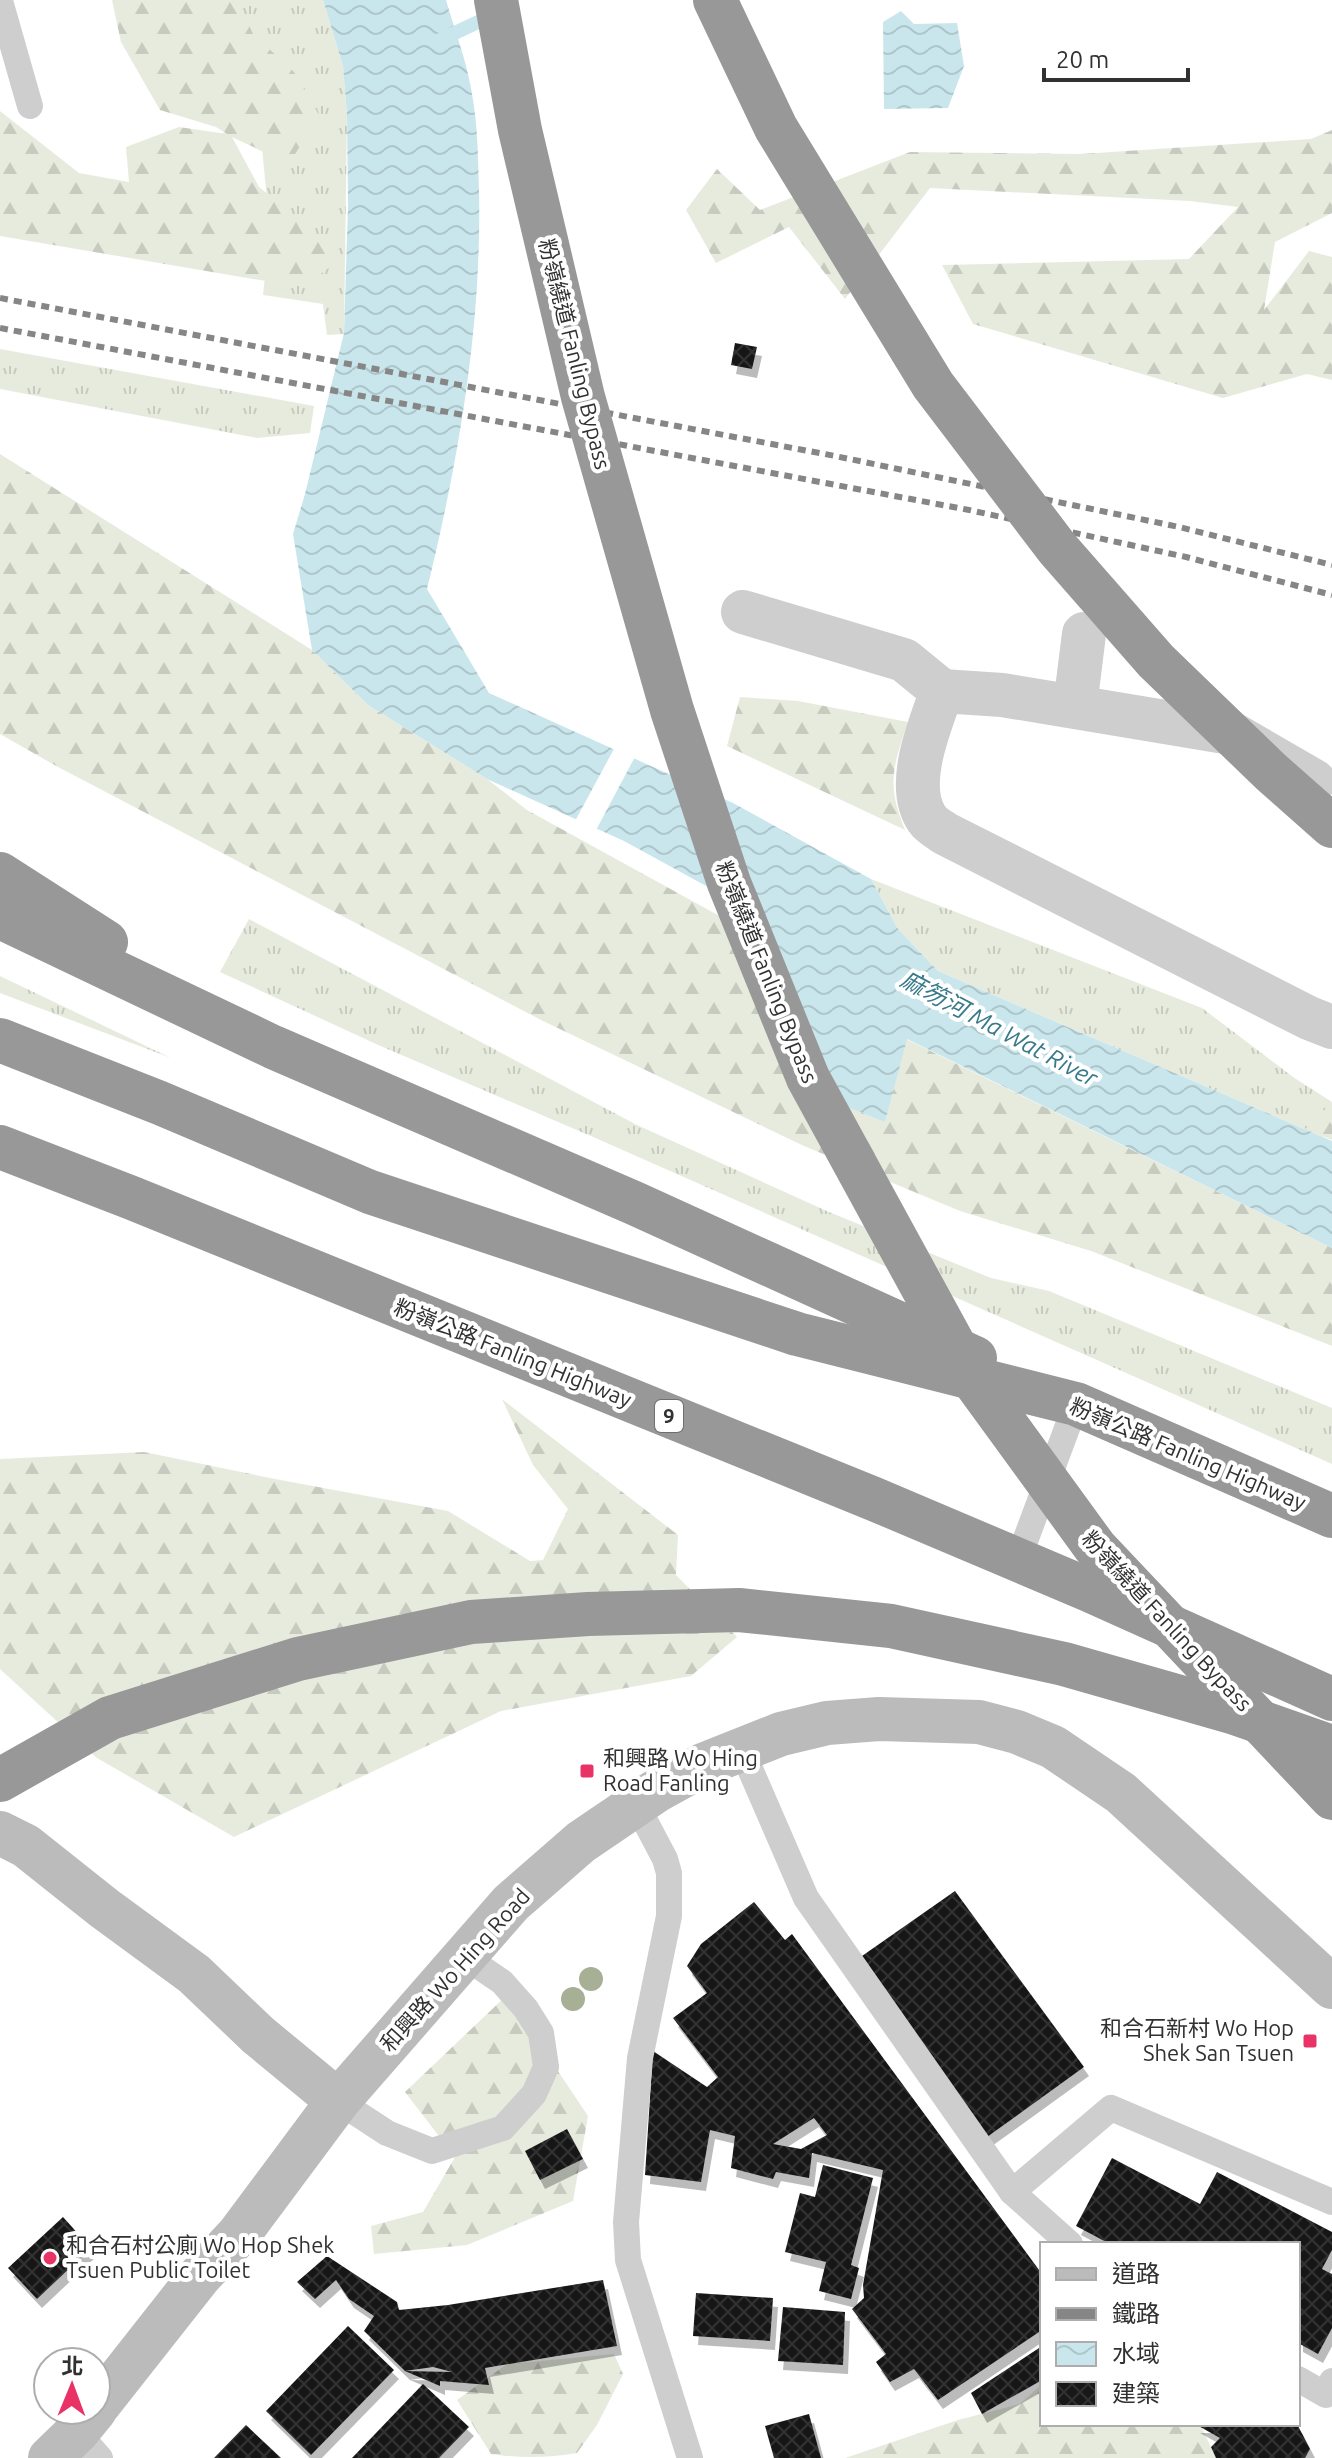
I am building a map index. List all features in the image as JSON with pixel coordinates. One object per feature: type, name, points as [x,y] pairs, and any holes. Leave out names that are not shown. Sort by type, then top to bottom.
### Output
[{"type":"highway","name":"粉嶺繞道 Fanling Bypass","points":[[496,0],[520,130],[583,397],[672,710],[729,883],[808,1078],[980,1390],[1095,1547],[1332,1798]]},
{"type":"highway","points":[[715,0],[776,128],[933,385],[1057,548],[1156,661],[1332,826]]},
{"type":"highway","points":[[0,874],[273,1047]]},
{"type":"highway","points":[[0,917],[273,1047],[634,1203],[1076,1404]]},
{"type":"highway","name":"粉嶺公路 Fanling Highway","points":[[0,1040],[160,1103],[370,1192],[797,1334],[1076,1404],[1332,1516]]},
{"type":"highway","name":"粉嶺公路 Fanling Highway","points":[[0,1147],[146,1203],[874,1499],[1332,1699]]},
{"type":"highway","points":[[0,1780],[110,1718],[298,1659],[471,1622],[588,1614],[739,1610],[891,1626],[1064,1664],[1232,1712],[1332,1747]]},
{"type":"main road","name":"和興路 Wo Hing Road","points":[[84,2433],[200,2276],[239,2234],[338,2101],[511,1903],[581,1842],[636,1804],[703,1765],[741,1748],[827,1723],[879,1719],[979,1722],[1017,1732],[1053,1747],[1121,1793],[1332,1987]]},
{"type":"main road","points":[[0,1833],[26,1846],[194,1974],[258,2035],[338,2101]]},
{"type":"street","points":[[743,612],[904,660],[942,691],[1002,695],[1231,733],[1314,781]]},
{"type":"street","points":[[1075,706],[1084,634]]},
{"type":"street","points":[[942,691],[919,767],[919,804],[928,821],[946,834],[1006,865],[1332,1027]]},
{"type":"lane","points":[[0,1],[30,106]]},
{"type":"lane","points":[[1018,1560],[1076,1404]]},
{"type":"lane","points":[[741,1748],[806,1898],[1012,2192],[1068,2242]]},
{"type":"lane","points":[[636,1804],[665,1859],[669,1873],[669,1916],[640,2058],[626,2222],[628,2260],[690,2458]]},
{"type":"lane","points":[[338,2101],[387,2133],[432,2151],[503,2128],[534,2094],[546,2067],[541,2033],[526,2009],[502,1982],[464,1956]]},
{"type":"lane","points":[[1012,2192],[1111,2108],[1332,2202]]},
{"type":"lane","points":[[1300,2380],[1326,2395],[1332,2381]]},
{"type":"green space","points":[[112,0],[237,0],[253,34],[294,72],[319,115],[289,164],[232,137],[259,187],[300,220],[339,260],[314,279],[289,285],[0,236],[0,111],[79,173],[129,182],[126,147],[179,127],[227,134],[216,127],[160,110],[121,42]]},
{"type":"green space","points":[[208,0],[323,0],[343,66],[347,116],[344,334],[327,335],[323,304],[263,295],[270,231],[262,148]]},
{"type":"green space","points":[[1332,130],[1332,213],[1275,242],[1264,310],[1309,251],[1332,257],[1332,380],[1307,374],[1223,398],[973,324],[942,265],[1189,259],[1238,207],[1190,201],[930,188],[845,299],[789,227],[716,263],[686,210],[717,169],[760,210],[910,152],[1081,154],[1311,139]]},
{"type":"green space","points":[[0,349],[314,406],[310,433],[257,438],[0,389]]},
{"type":"green space","points":[[0,454],[312,650],[368,705],[487,779],[527,810],[754,935],[885,1122],[906,1039],[1332,1248],[1332,1346],[1091,1251],[960,1211],[804,1146],[541,1020],[0,734]]},
{"type":"green space","points":[[740,697],[798,701],[908,722],[894,776],[895,800],[905,830],[727,746]]},
{"type":"green space","points":[[871,879],[1202,1008],[1293,1077],[1332,1102],[1323,1137],[938,971],[898,929]]},
{"type":"green space","points":[[249,919],[637,1125],[829,1212],[991,1278],[1049,1291],[1332,1408],[1332,1464],[376,1044],[220,972]]},
{"type":"green space","points":[[0,976],[171,1058],[0,993]]},
{"type":"green space","points":[[1332,1103],[1332,1140],[1305,1129]]},
{"type":"green space","points":[[502,1399],[678,1535],[676,1575],[737,1637],[691,1676],[501,1711],[234,1837],[97,1758],[0,1669],[0,1459],[144,1452],[448,1511],[530,1561],[543,1560],[568,1509],[533,1465]]},
{"type":"green space","points":[[507,1995],[588,2116],[573,2201],[467,2245],[374,2254],[371,2226],[423,2212],[455,2157],[405,2092]]},
{"type":"green space","points":[[614,2354],[623,2374],[597,2425],[577,2453],[534,2457],[491,2454],[457,2400],[507,2364]]},
{"type":"green space","points":[[1040,2386],[1040,2426],[1198,2426],[1216,2458],[845,2458],[958,2420],[1020,2404]]},
{"type":"water","name":"麻笏河 Ma Wat River","points":[[323,0],[446,0],[467,70],[477,130],[477,291],[458,441],[427,589],[489,693],[733,803],[871,879],[898,929],[938,971],[1332,1141],[1332,1248],[907,1039],[885,1122],[795,1086],[739,904],[624,841],[487,779],[368,705],[312,650],[293,534],[344,333],[348,205],[343,66]]},
{"type":"water","points":[[901,11],[914,24],[957,23],[964,66],[948,108],[884,109],[883,22]]},
{"type":"pier","points":[[616,745],[636,755],[595,832],[574,823]]},
{"type":"building","points":[[735,343],[757,347],[752,369],[731,365]]},
{"type":"building","points":[[955,1891],[1084,2067],[987,2137],[862,1956]]},
{"type":"building","points":[[754,1902],[785,1940],[792,1934],[1040,2271],[1040,2331],[938,2400],[914,2369],[890,2382],[876,2362],[886,2354],[852,2309],[864,2298],[863,2285],[883,2170],[812,2153],[809,2178],[776,2172],[773,2179],[731,2168],[735,2136],[710,2130],[701,2182],[645,2175],[653,2051],[707,2087],[718,2077],[673,2018],[707,1993],[687,1966],[701,1944]],"holes":[[[814,2118],[827,2135],[801,2149],[773,2144]]]},
{"type":"building","points":[[567,2129],[583,2159],[540,2180],[525,2151]]},
{"type":"building","points":[[1112,2158],[1200,2204],[1217,2172],[1332,2232],[1332,2250],[1322,2269],[1332,2274],[1332,2328],[1318,2354],[1300,2344],[1300,2242],[1106,2242],[1076,2226]]},
{"type":"building","points":[[823,2165],[873,2178],[851,2265],[859,2268],[851,2299],[819,2291],[826,2262],[785,2252],[800,2193],[815,2197]]},
{"type":"building","name":"和合石村公廁 Wo Hop Shek Tsuen Public Toilet","points":[[63,2217],[91,2248],[37,2299],[8,2268]]},
{"type":"building","points":[[327,2256],[397,2302],[399,2310],[603,2280],[617,2346],[485,2368],[489,2385],[440,2381],[440,2386],[405,2371],[364,2331],[374,2316],[349,2299],[336,2280],[315,2299],[297,2282]],"holes":[[[433,2367],[452,2372],[405,2371]]]},
{"type":"building","points":[[696,2293],[773,2298],[770,2341],[693,2336]]},
{"type":"building","points":[[783,2307],[845,2312],[843,2365],[778,2361]]},
{"type":"building","points":[[348,2326],[394,2370],[311,2455],[266,2411]]},
{"type":"building","points":[[1040,2347],[1040,2381],[982,2414],[971,2393]]},
{"type":"building","points":[[423,2384],[469,2427],[439,2458],[352,2458]]},
{"type":"building","points":[[809,2414],[821,2458],[774,2458],[765,2426]]},
{"type":"building","points":[[246,2425],[281,2458],[214,2458]]},
{"type":"building","points":[[1199,2426],[1298,2426],[1310,2449],[1305,2458],[1216,2458],[1211,2447],[1220,2438]]},
{"type":"waterway","points":[[438,41],[478,22]]},
{"type":"railway","points":[[0,298],[835,456],[1179,527],[1332,565]]},
{"type":"railway","points":[[0,328],[969,510],[1186,557],[1332,595]]},
{"type":"place","name":"和興路 Wo Hing Road Fanling","points":[[587,1771]]},
{"type":"place","name":"和合石新村 Wo Hop Shek San Tsuen","points":[[1310,2041]]},
{"type":"place","name":"和合石村公廁 Wo Hop Shek Tsuen Public Toilet","points":[[50,2258]]}]
